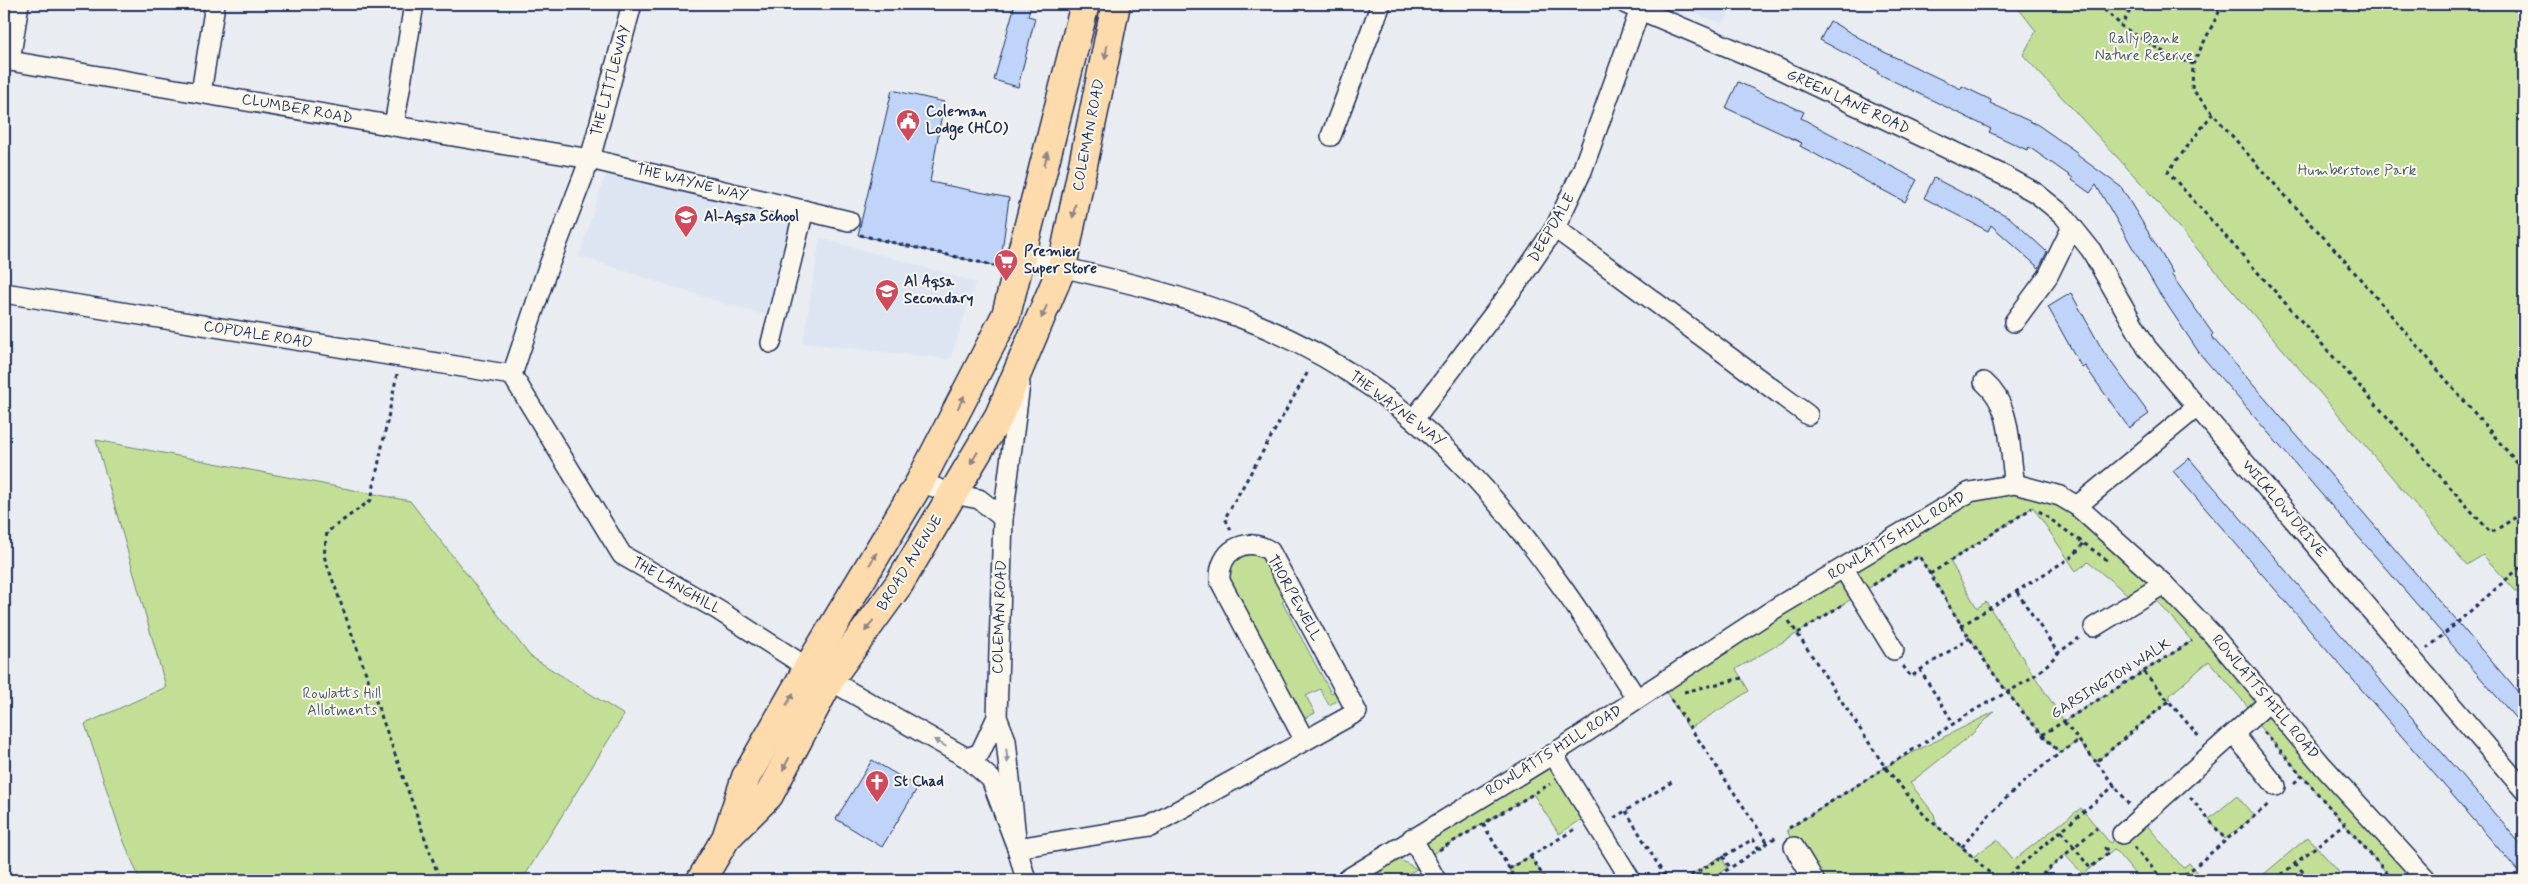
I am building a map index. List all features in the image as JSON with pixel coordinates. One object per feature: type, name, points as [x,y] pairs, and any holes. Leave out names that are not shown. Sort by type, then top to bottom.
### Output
[{"type":"highway","points":[[1020,264],[1086,4]]},
{"type":"highway","name":"COLEMAN ROAD","points":[[1062,267],[1116,4]]},
{"type":"highway","name":"BROAD AVENUE","points":[[701,880],[726,838],[770,796],[819,673],[1006,315],[1020,264]]},
{"type":"highway","name":"BROAD AVENUE","points":[[819,673],[899,584],[953,494],[999,416],[1062,267]]},
{"type":"street","points":[[7,60],[19,4]]},
{"type":"street","points":[[201,93],[215,4]]},
{"type":"street","points":[[394,126],[414,4]]},
{"type":"street","name":"THE LITTLEWAY","points":[[590,159],[632,4]]},
{"type":"street","points":[[1331,136],[1381,4]]},
{"type":"street","name":"GREEN LANE ROAD","points":[[1636,6],[1771,65],[2005,176],[2036,193],[2067,221]]},
{"type":"street","name":"DEEPDALE","points":[[1414,418],[1534,260],[1555,228],[1582,171],[1636,6]]},
{"type":"street","name":"CLUMBER ROAD","points":[[7,60],[590,159]]},
{"type":"street","points":[[512,376],[546,273],[590,159]]},
{"type":"street","name":"THE WAYNE WAY","points":[[590,159],[849,221]]},
{"type":"street","points":[[771,343],[804,210]]},
{"type":"street","points":[[2014,322],[2048,276],[2067,221]]},
{"type":"street","name":"WICKLOW DRIVE","points":[[2067,221],[2091,250],[2147,348],[2524,790]]},
{"type":"street","points":[[1555,228],[1808,414]]},
{"type":"street","name":"THE WAYNE WAY","points":[[1020,264],[1062,267],[1195,302],[1254,323],[1318,354],[1375,390],[1414,418],[1469,469],[1517,526],[1553,573],[1636,699]]},
{"type":"street","name":"COPDALE ROAD","points":[[4,293],[512,376]]},
{"type":"street","name":"COLEMAN ROAD","points":[[1023,360],[1003,518],[997,717],[1006,740],[1017,848],[1026,880]]},
{"type":"street","name":"THE LANGHILL","points":[[512,376],[622,555],[718,610],[819,673],[967,758],[990,779],[1017,848]]},
{"type":"street","points":[[1984,382],[1993,390],[2005,410],[2015,484]]},
{"type":"street","points":[[2076,506],[2197,407]]},
{"type":"street","points":[[920,482],[953,494],[980,499],[1003,518]]},
{"type":"street","name":"ROWLATTS HILL ROAD","points":[[1346,880],[1412,838],[1553,754],[1779,606],[1844,569],[1970,492],[2015,484],[2060,496],[2076,506],[2164,584],[2270,701],[2418,877]]},
{"type":"street","name":"THORPEWELL","points":[[1017,848],[1136,830],[1150,826],[1357,712],[1270,551],[1256,544],[1240,546]]},
{"type":"street","points":[[1240,546],[1226,556],[1221,564],[1220,581],[1305,741]]},
{"type":"street","points":[[1844,569],[1894,650]]},
{"type":"street","points":[[2094,627],[2164,584]]},
{"type":"street","points":[[2122,834],[2270,701]]},
{"type":"street","name":"COLEMAN ROAD","points":[[967,758],[980,753],[997,717]]},
{"type":"street","points":[[2234,734],[2280,790]]},
{"type":"street","points":[[1553,754],[1631,880]]},
{"type":"street","points":[[1412,838],[1436,880]]},
{"type":"street","points":[[1794,848],[1814,880]]},
{"type":"path","points":[[2098,4],[2121,26],[2170,56],[2193,64]]},
{"type":"path","points":[[2121,26],[2134,4]]},
{"type":"path","points":[[2208,4],[2219,10]]},
{"type":"path","points":[[2223,4],[2193,64],[2192,90],[2257,165],[2339,254],[2524,471]]},
{"type":"path","points":[[2213,113],[2168,172],[2491,534],[2524,512]]},
{"type":"path","points":[[849,221],[853,234],[1020,264]]},
{"type":"path","points":[[1240,546],[1225,518],[1318,354]]},
{"type":"path","points":[[400,358],[371,500],[327,532],[324,556],[440,880]]},
{"type":"path","points":[[1930,574],[2033,507],[2113,565]]},
{"type":"path","points":[[1961,626],[2073,556],[2084,543]]},
{"type":"path","points":[[1798,633],[1919,556],[1961,626],[2008,694],[2042,735],[2060,753]]},
{"type":"path","points":[[2414,660],[2524,564]]},
{"type":"path","points":[[2018,592],[2058,653]]},
{"type":"path","points":[[1779,606],[1885,767],[1925,816],[1997,880]]},
{"type":"path","points":[[1787,830],[1971,712],[2008,694],[2046,668],[2058,653],[2094,627]]},
{"type":"path","points":[[1894,650],[1911,677],[1970,638]]},
{"type":"path","name":"GARSINGTON WALK","points":[[2042,735],[2192,642]]},
{"type":"path","points":[[1920,670],[1954,724]]},
{"type":"path","points":[[2144,672],[2212,753]]},
{"type":"path","points":[[1742,678],[1668,695],[1768,843]]},
{"type":"path","points":[[2096,762],[2169,701]]},
{"type":"path","points":[[2252,718],[2346,823],[2393,880]]},
{"type":"path","points":[[2064,722],[2140,817]]},
{"type":"path","points":[[1962,847],[1995,809],[2060,753],[2078,741]]},
{"type":"path","points":[[1424,859],[1565,775]]},
{"type":"path","points":[[2179,880],[2280,790],[2303,775]]},
{"type":"path","points":[[1509,869],[1530,856],[1596,823],[1626,811],[1675,780]]},
{"type":"path","points":[[2178,783],[2225,839]]},
{"type":"path","points":[[2004,880],[2114,785]]},
{"type":"path","points":[[2276,880],[2362,809]]},
{"type":"path","points":[[1626,811],[1667,880]]},
{"type":"path","points":[[1483,824],[1516,880]]},
{"type":"path","points":[[2036,880],[2097,828]]},
{"type":"path","points":[[2061,831],[2090,868],[2109,852],[2105,848],[2122,834],[2163,880]]},
{"type":"path","points":[[1712,880],[1780,834]]},
{"type":"path","points":[[1684,880],[1753,839],[1759,849]]},
{"type":"path","points":[[1530,856],[1546,880]]},
{"type":"path","points":[[1723,856],[1730,868]]},
{"type":"path","points":[[2295,863],[2310,880]]},
{"type":"shaded area","points":[[1671,4],[1732,4],[1724,24]]},
{"type":"shaded area","name":"Al-Aqsa School","points":[[607,171],[792,220],[766,315],[726,304],[579,256]]},
{"type":"shaded area","name":"Al Aqsa Secondary","points":[[820,238],[976,282],[950,359],[803,343]]},
{"type":"green space","name":"Humberstone Park","points":[[2015,4],[2524,4],[2524,600],[2483,555],[2467,565],[2140,182],[2023,55],[2036,31]]},
{"type":"green space","name":"Rowlatts Hill Allotments","points":[[96,440],[410,501],[530,656],[624,715],[522,880],[140,880],[123,839],[85,724],[166,687]]},
{"type":"green space","points":[[2036,489],[2113,538],[2427,880],[2393,880],[2252,718],[2255,715],[2209,661],[2170,695],[2169,701],[2096,762],[2078,741],[2060,753],[2020,708],[1984,659],[1919,556],[1798,633],[1736,669],[1749,691],[1689,729],[1661,684],[1970,492]],"holes":[[[2033,507],[2076,571],[2088,562],[2137,602],[2151,594],[2192,641],[2064,721],[1986,602],[1977,608],[1950,561]]]},
{"type":"green space","points":[[1246,551],[1266,557],[1288,598],[1282,602],[1331,693],[1338,690],[1342,698],[1329,705],[1320,689],[1306,696],[1315,713],[1303,719],[1227,578],[1229,564]]},
{"type":"green space","points":[[1994,712],[1971,735],[1910,783],[1934,814],[1937,826],[1973,857],[1997,840],[2014,860],[2081,808],[2110,843],[2140,817],[2183,868],[2189,863],[2205,880],[2140,880],[2114,849],[2083,874],[2065,855],[2037,880],[1814,880],[1794,847],[1787,830],[1892,763]]},
{"type":"green space","points":[[1553,754],[1584,818],[1559,834],[1533,794],[1424,859],[1412,838]]},
{"type":"green space","points":[[2237,796],[2254,816],[2225,839],[2209,819]]},
{"type":"green space","points":[[2308,837],[2344,878],[2341,880],[2257,880]]},
{"type":"green space","points":[[1530,856],[1546,880],[1516,880],[1509,869]]},
{"type":"green space","points":[[1721,856],[1727,868],[1708,880],[1683,880]]},
{"type":"green space","points":[[1397,858],[1417,869],[1397,880],[1361,880]]},
{"type":"building","points":[[1015,4],[1031,4],[1028,16],[1035,18],[1018,87],[994,80]]},
{"type":"building","points":[[1830,21],[1882,51],[1961,89],[1962,86],[1991,100],[1990,103],[2038,125],[2078,153],[2077,155],[2121,187],[2173,273],[2171,274],[2213,334],[2211,336],[2524,699],[2524,728],[2200,354],[2158,291],[2096,185],[2090,193],[2072,180],[2073,178],[2029,147],[2027,150],[1989,132],[1991,129],[1877,73],[1878,71],[1820,40]]},
{"type":"building","points":[[1738,82],[1804,112],[1801,118],[1917,180],[1905,202],[1800,146],[1802,143],[1726,108]]},
{"type":"building","name":"Coleman Lodge (HCO)","points":[[892,90],[944,102],[930,182],[1009,198],[1000,267],[858,235]]},
{"type":"building","points":[[1934,178],[2009,217],[2047,252],[2039,268],[1991,225],[1988,231],[1924,198]]},
{"type":"building","points":[[2071,293],[2103,351],[2149,414],[2129,428],[2085,366],[2082,368],[2048,307]]},
{"type":"building","points":[[2189,458],[2524,848],[2524,878],[2173,471]]},
{"type":"building","name":"St Chad","points":[[872,760],[918,787],[882,847],[836,819]]},
{"type":"place","name":"Coleman Lodge (HCO)","points":[[908,142]]},
{"type":"place","name":"Al-Aqsa School","points":[[686,238]]},
{"type":"place","name":"Premier Super Store","points":[[1006,282]]},
{"type":"place","name":"Al Aqsa Secondary","points":[[887,312]]},
{"type":"place","name":"St Chad","points":[[877,803]]},
{"type":"park label","name":"Rally Bank Nature Reserve","points":[[2144,48]]}]
